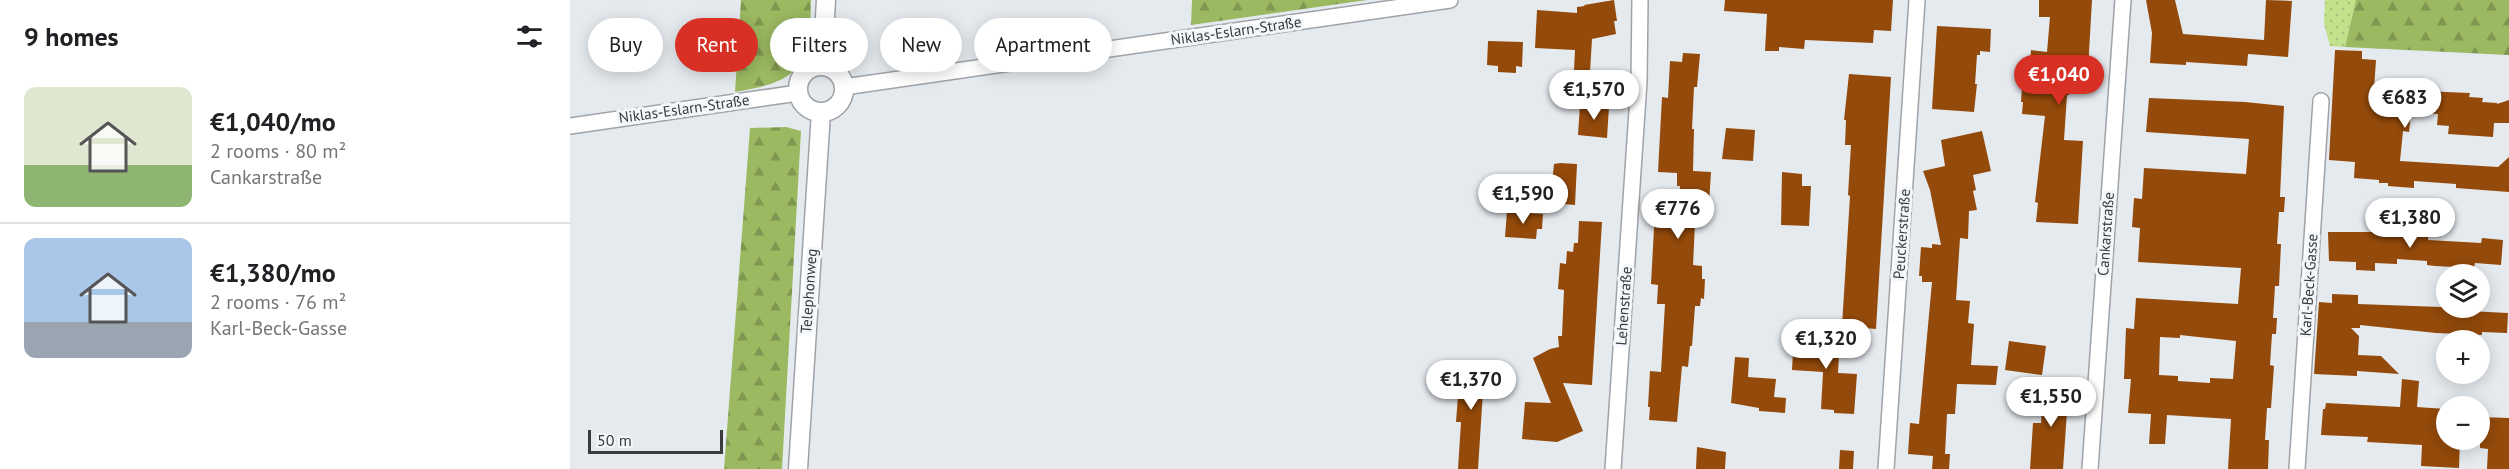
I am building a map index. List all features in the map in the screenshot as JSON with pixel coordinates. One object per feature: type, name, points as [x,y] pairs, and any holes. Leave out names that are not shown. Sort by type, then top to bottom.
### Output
[{"type":"street","points":[[825,18],[826,0]]},
{"type":"street","name":"Niklas-Eslarn-Straße","points":[[844,87],[1450,0]]},
{"type":"street","name":"Lehenstraße","points":[[1613,469],[1639,81],[1640,0]]},
{"type":"street","name":"Peuckerstraße","points":[[1886,469],[1917,0]]},
{"type":"street","name":"Cankarstraße","points":[[2090,469],[2123,0]]},
{"type":"street","points":[[805,72],[801,77],[798,93],[806,107],[821,112],[835,107],[843,94],[844,87],[835,72]]},
{"type":"street","name":"Niklas-Eslarn-Straße","points":[[570,126],[798,93]]},
{"type":"street","name":"Karl-Beck-Gasse","points":[[2297,469],[2321,101]]},
{"type":"street","name":"Telephonweg","points":[[798,469],[821,112]]},
{"type":"green space","points":[[741,0],[811,0],[811,18],[770,18],[770,72],[793,72],[775,82],[735,92],[736,72],[758,72],[758,18],[740,18]]},
{"type":"green space","points":[[1192,0],[1367,0],[1191,25]]},
{"type":"green space","points":[[2325,0],[2356,0],[2345,47],[2330,46],[2324,24]]},
{"type":"green space","points":[[2356,0],[2509,0],[2509,55],[2345,47]]},
{"type":"green space","points":[[786,127],[801,131],[782,469],[724,469],[750,128]]},
{"type":"building","points":[[1614,0],[1616,34],[1592,39],[1590,72],[1574,71],[1575,50],[1535,48],[1537,10],[1577,13],[1577,7]]},
{"type":"building","points":[[1725,0],[1893,0],[1891,31],[1874,30],[1873,43],[1805,40],[1804,49],[1779,47],[1779,51],[1765,51],[1767,14],[1724,11]]},
{"type":"building","points":[[2039,0],[2092,0],[2087,87],[2069,86],[2064,140],[2083,141],[2078,224],[2036,222],[2038,203],[2035,202],[2045,116],[2022,114],[2023,102],[2021,102],[2023,72],[2029,73],[2031,50],[2047,52],[2050,17],[2039,17]]},
{"type":"building","points":[[2146,0],[2175,0],[2183,34],[2264,40],[2266,0],[2292,1],[2288,57],[2248,54],[2247,66],[2186,62],[2186,65],[2150,63],[2152,33]]},
{"type":"building","points":[[1937,26],[1991,29],[1990,52],[1980,51],[1980,55],[1977,55],[1974,112],[1932,109]]},
{"type":"building","points":[[1488,41],[1523,42],[1522,67],[1516,66],[1516,73],[1498,72],[1498,66],[1487,65]]},
{"type":"building","points":[[2335,50],[2362,51],[2362,59],[2376,60],[2374,89],[2470,93],[2469,97],[2483,98],[2482,102],[2497,104],[2509,100],[2509,123],[2494,123],[2493,137],[2448,134],[2449,126],[2437,125],[2438,114],[2411,112],[2409,132],[2403,131],[2400,161],[2498,167],[2509,157],[2509,192],[2456,188],[2456,184],[2414,181],[2414,188],[2388,186],[2388,183],[2379,183],[2379,180],[2354,178],[2355,162],[2329,160]]},
{"type":"building","points":[[1683,53],[1700,54],[1697,87],[1694,87],[1693,171],[1711,172],[1709,204],[1696,203],[1693,265],[1702,266],[1702,279],[1705,279],[1704,299],[1701,298],[1700,306],[1695,306],[1688,367],[1682,366],[1677,422],[1649,420],[1650,407],[1648,407],[1650,371],[1661,372],[1665,304],[1657,304],[1658,285],[1651,284],[1654,228],[1660,218],[1678,220],[1680,186],[1677,186],[1677,173],[1658,172],[1662,97],[1668,98],[1670,61],[1682,62]]},
{"type":"building","points":[[1849,74],[1891,77],[1876,329],[1842,326],[1850,196],[1848,195],[1851,145],[1845,145],[1846,120],[1844,120]]},
{"type":"building","points":[[2149,98],[2284,106],[2280,197],[2285,197],[2284,212],[2279,212],[2277,244],[2281,244],[2279,286],[2275,286],[2273,318],[2277,318],[2276,334],[2272,334],[2270,365],[2274,366],[2271,408],[2267,408],[2265,440],[2269,440],[2268,469],[2228,469],[2231,419],[2167,415],[2165,444],[2149,444],[2151,414],[2128,413],[2131,379],[2124,379],[2126,328],[2134,329],[2136,298],[2238,304],[2241,268],[2138,262],[2140,228],[2132,227],[2134,198],[2142,199],[2144,168],[2246,174],[2249,139],[2146,132]],"holes":[[[2180,335],[2236,341],[2233,379],[2210,378],[2210,383],[2178,381],[2178,376],[2159,375],[2160,337],[2180,338]]]},
{"type":"building","points":[[1580,105],[1609,107],[1607,138],[1578,135]]},
{"type":"building","points":[[1726,128],[1755,130],[1753,161],[1722,159]]},
{"type":"building","points":[[1982,131],[1991,171],[1973,175],[1976,190],[1973,191],[1977,210],[1969,211],[1968,239],[1960,238],[1956,300],[1970,301],[1968,323],[1974,324],[1971,365],[1998,366],[1996,385],[1957,384],[1955,414],[1947,414],[1945,454],[1950,454],[1949,469],[1932,469],[1933,456],[1908,454],[1910,423],[1919,424],[1932,282],[1922,282],[1922,276],[1919,276],[1921,247],[1932,248],[1932,244],[1941,245],[1930,190],[1923,171],[1945,166],[1941,140]]},
{"type":"building","points":[[1554,164],[1577,164],[1575,205],[1550,203]]},
{"type":"building","points":[[1782,172],[1802,174],[1802,186],[1811,186],[1809,226],[1781,225]]},
{"type":"building","points":[[1507,211],[1543,214],[1542,229],[1537,229],[1536,239],[1505,237]]},
{"type":"building","points":[[1579,221],[1602,222],[1592,385],[1563,383],[1583,431],[1557,442],[1522,439],[1525,402],[1551,403],[1533,358],[1559,347],[1558,336],[1562,336],[1564,290],[1558,289],[1560,263],[1566,264],[1567,251],[1573,252],[1574,243],[1578,243]]},
{"type":"building","points":[[2381,227],[2429,230],[2428,240],[2481,243],[2482,238],[2503,240],[2501,265],[2475,263],[2436,264],[2435,266],[2427,265],[2427,261],[2397,259],[2397,264],[2375,263],[2375,271],[2356,270],[2356,262],[2329,261],[2328,232],[2381,232]]},
{"type":"building","points":[[2332,294],[2358,295],[2358,304],[2436,307],[2436,318],[2490,318],[2490,312],[2508,313],[2507,333],[2490,332],[2490,330],[2436,330],[2436,333],[2360,325],[2360,328],[2351,328],[2359,336],[2358,355],[2381,356],[2399,374],[2357,371],[2357,376],[2314,374],[2319,302],[2332,303]]},
{"type":"building","points":[[1794,333],[1840,335],[1838,373],[1857,374],[1854,414],[1834,413],[1834,410],[1821,409],[1823,372],[1792,370]]},
{"type":"building","points":[[2009,341],[2046,346],[2042,375],[2005,370]]},
{"type":"building","points":[[1735,357],[1749,358],[1748,377],[1776,379],[1774,397],[1786,398],[1785,413],[1759,411],[1759,408],[1731,403]]},
{"type":"building","points":[[1479,363],[1479,365],[1492,366],[1491,391],[1483,391],[1478,469],[1458,469],[1461,422],[1456,422],[1459,382],[1456,380],[1457,365]]},
{"type":"building","points":[[2402,379],[2419,381],[2417,407],[2436,408],[2436,450],[2460,450],[2459,468],[2421,466],[2422,445],[2367,442],[2368,437],[2321,435],[2323,409],[2326,403],[2400,407]]},
{"type":"building","points":[[2044,381],[2069,383],[2063,469],[2030,469],[2033,423],[2041,423]]},
{"type":"building","points":[[2490,417],[2509,418],[2509,469],[2487,469],[2488,450],[2490,450]]},
{"type":"building","points":[[1697,447],[1726,452],[1725,469],[1696,469]]},
{"type":"building","points":[[1840,450],[1854,451],[1853,469],[1839,469]]}]
